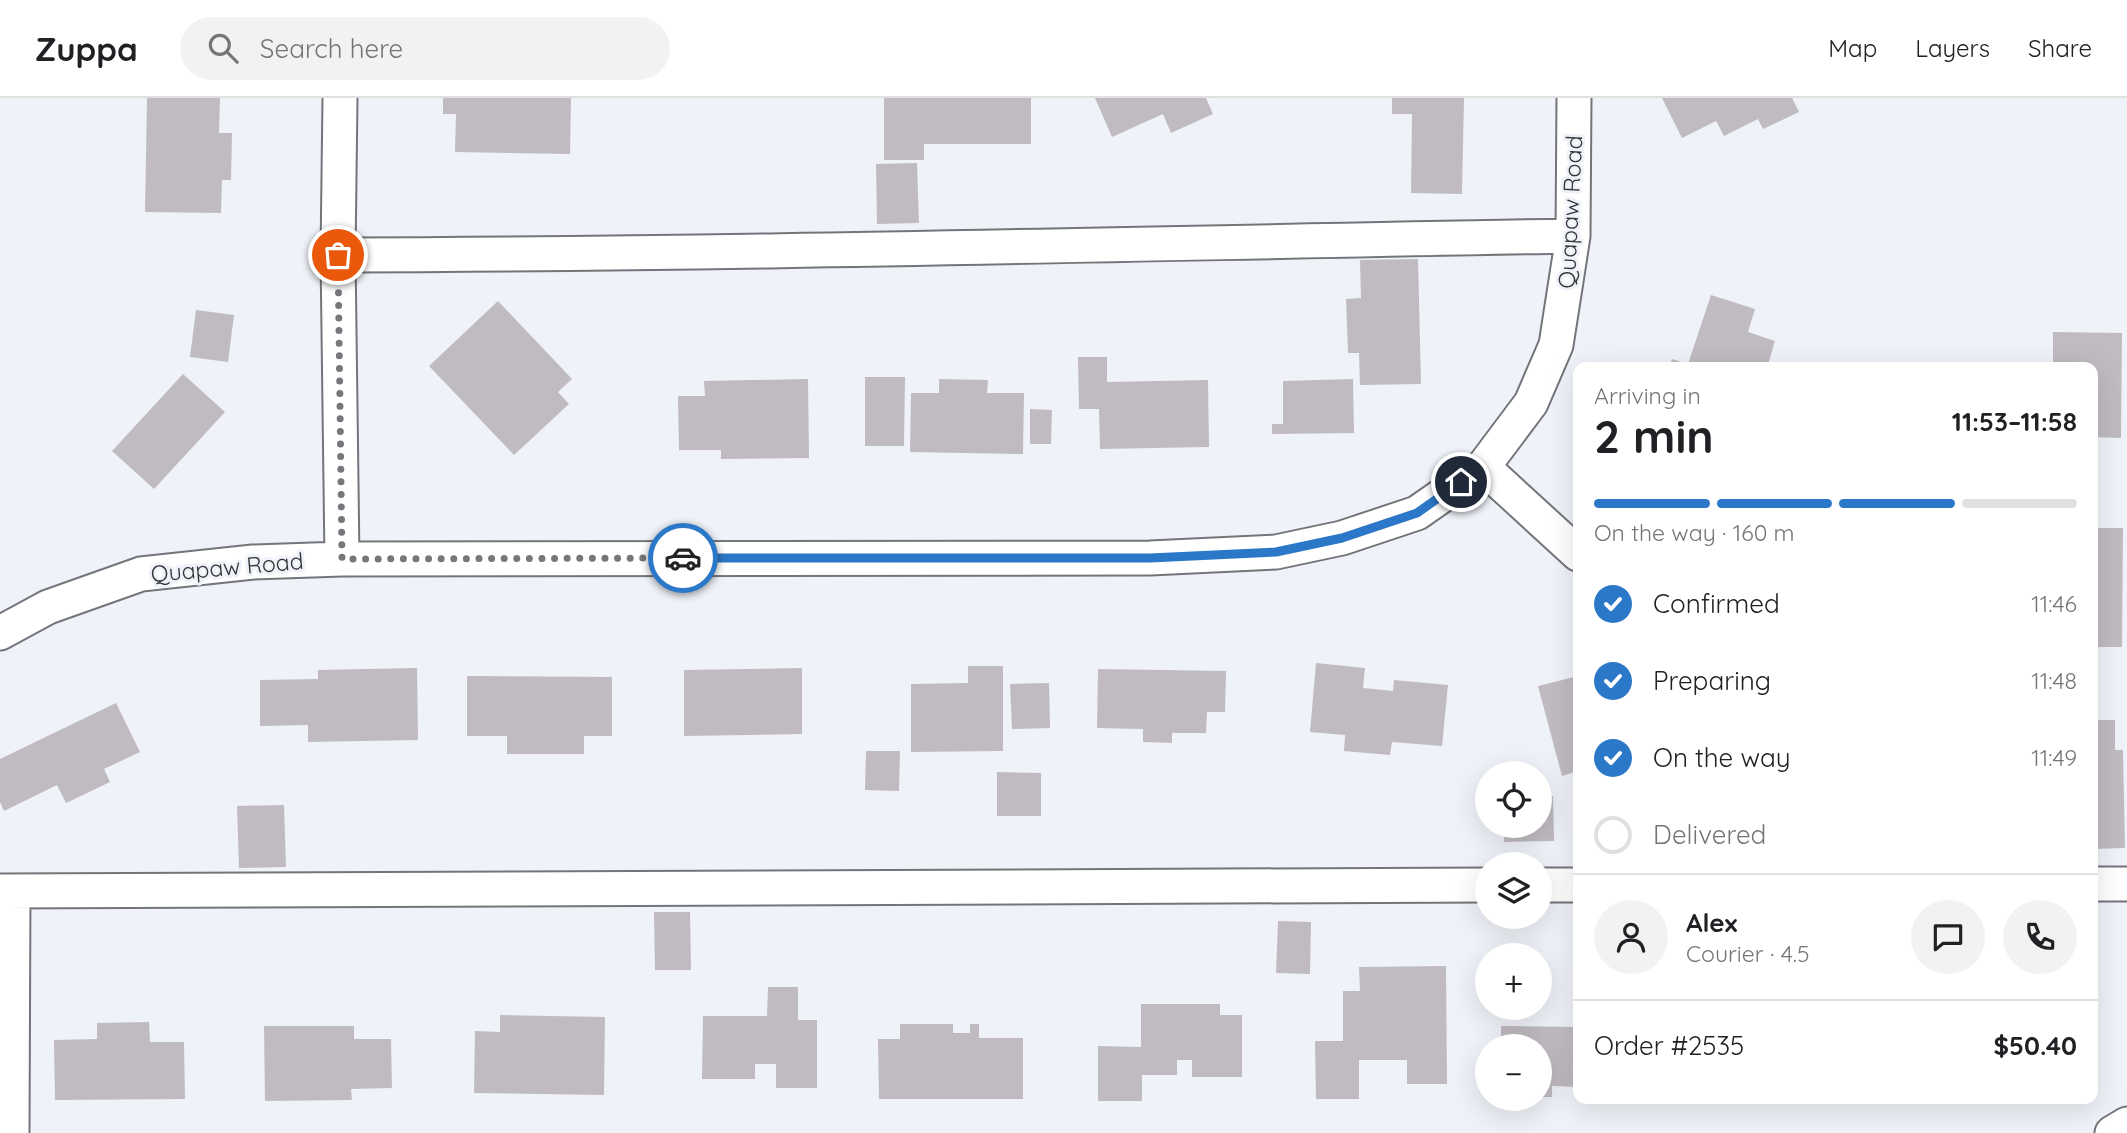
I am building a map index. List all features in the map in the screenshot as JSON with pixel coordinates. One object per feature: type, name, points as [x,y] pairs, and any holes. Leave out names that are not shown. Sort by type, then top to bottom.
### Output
[{"type":"street","points":[[340,98],[338,255],[342,559]]},
{"type":"street","name":"Quapaw Road","points":[[0,633],[48,607],[141,574],[253,562],[342,559],[1150,558],[1276,552],[1342,538],[1417,513],[1483,467],[1531,403],[1556,345],[1573,236],[1574,98]]},
{"type":"street","points":[[338,255],[597,255],[1151,242],[1573,236]]},
{"type":"street","points":[[1483,467],[1573,549]]},
{"type":"street","points":[[2098,884],[2127,884]]},
{"type":"street","points":[[12,1133],[6,891],[1475,885]]},
{"type":"street","points":[[1552,885],[1573,885]]},
{"type":"street","points":[[2112,1133],[2127,1124]]},
{"type":"building","points":[[147,98],[220,98],[219,133],[232,133],[231,180],[222,180],[221,213],[145,212]]},
{"type":"building","points":[[443,98],[571,98],[570,154],[455,152],[456,114],[443,114]]},
{"type":"building","points":[[884,98],[1031,98],[1031,144],[924,144],[924,160],[884,160]]},
{"type":"building","points":[[1095,98],[1206,98],[1213,114],[1171,133],[1163,114],[1112,137]]},
{"type":"building","points":[[1392,98],[1464,98],[1462,194],[1411,193],[1412,114],[1392,114]]},
{"type":"building","points":[[1662,98],[1792,98],[1799,112],[1763,129],[1758,119],[1724,136],[1716,121],[1682,138]]},
{"type":"building","points":[[917,163],[919,223],[877,224],[876,164]]},
{"type":"building","points":[[1418,259],[1421,384],[1360,385],[1359,353],[1348,353],[1346,299],[1361,298],[1360,260]]},
{"type":"building","points":[[1711,295],[1755,309],[1748,332],[1775,341],[1769,362],[1689,362]]},
{"type":"building","points":[[498,301],[572,379],[558,392],[569,404],[514,455],[429,366]]},
{"type":"building","points":[[196,310],[234,315],[228,362],[190,357]]},
{"type":"building","points":[[2053,332],[2122,333],[2121,438],[2098,437],[2098,362],[2053,362]]},
{"type":"building","points":[[1078,357],[1107,357],[1107,382],[1208,380],[1209,447],[1100,449],[1099,409],[1079,409]]},
{"type":"building","points":[[183,374],[225,412],[154,489],[112,451]]},
{"type":"building","points":[[865,377],[905,377],[904,446],[865,446]]},
{"type":"building","points":[[808,379],[809,458],[721,459],[721,450],[679,450],[678,396],[705,396],[704,381]]},
{"type":"building","points":[[939,379],[988,380],[987,393],[1024,393],[1023,454],[910,452],[911,393],[939,393]]},
{"type":"building","points":[[1353,379],[1354,433],[1272,434],[1272,424],[1283,424],[1283,381]]},
{"type":"building","points":[[1030,409],[1052,410],[1051,444],[1030,444]]},
{"type":"building","points":[[2098,528],[2123,528],[2122,647],[2098,647]]},
{"type":"building","points":[[1316,663],[1365,668],[1363,688],[1393,691],[1394,680],[1448,685],[1442,746],[1392,742],[1390,755],[1344,751],[1345,735],[1310,732]]},
{"type":"building","points":[[968,666],[1003,666],[1003,751],[911,752],[911,684],[968,683]]},
{"type":"building","points":[[417,668],[418,740],[308,742],[308,725],[260,726],[260,680],[318,679],[318,670]]},
{"type":"building","points":[[802,668],[802,734],[684,736],[684,670]]},
{"type":"building","points":[[1098,669],[1226,671],[1225,712],[1207,712],[1206,733],[1172,733],[1172,743],[1143,742],[1143,729],[1097,728]]},
{"type":"building","points":[[467,676],[612,677],[612,736],[584,736],[584,754],[507,754],[507,736],[467,736]]},
{"type":"building","points":[[1573,677],[1573,773],[1562,776],[1538,686]]},
{"type":"building","points":[[1049,683],[1050,728],[1012,729],[1010,684]]},
{"type":"building","points":[[116,703],[140,752],[104,769],[110,782],[66,803],[57,785],[4,811],[0,802],[0,759]]},
{"type":"building","points":[[2098,720],[2115,720],[2115,750],[2123,750],[2125,848],[2098,849]]},
{"type":"building","points":[[866,751],[900,751],[899,791],[865,790]]},
{"type":"building","points":[[997,772],[1041,773],[1041,816],[997,816]]},
{"type":"building","points":[[1553,796],[1554,841],[1504,842],[1504,838],[1552,838]]},
{"type":"building","points":[[284,805],[286,867],[239,868],[237,806]]},
{"type":"building","points":[[654,912],[690,912],[691,970],[655,970]]},
{"type":"building","points":[[1278,921],[1311,922],[1310,974],[1276,973]]},
{"type":"building","points":[[1446,966],[1447,1084],[1407,1084],[1407,1060],[1359,1060],[1359,1099],[1316,1099],[1315,1041],[1343,1041],[1343,991],[1360,991],[1359,967]]},
{"type":"building","points":[[768,987],[798,987],[798,1020],[817,1020],[817,1088],[776,1088],[776,1064],[755,1064],[755,1079],[702,1079],[703,1016],[767,1016]]},
{"type":"building","points":[[1141,1004],[1220,1004],[1220,1015],[1242,1015],[1242,1077],[1192,1077],[1192,1060],[1177,1060],[1177,1075],[1142,1075],[1142,1101],[1098,1101],[1098,1046],[1141,1047]]},
{"type":"building","points":[[500,1015],[605,1017],[604,1095],[474,1093],[475,1031],[500,1032]]},
{"type":"building","points":[[149,1022],[150,1042],[184,1042],[185,1099],[55,1100],[54,1040],[97,1039],[97,1023]]},
{"type":"building","points":[[900,1024],[953,1024],[953,1033],[970,1033],[970,1024],[979,1024],[979,1038],[1023,1038],[1023,1099],[879,1099],[878,1039],[900,1039]]},
{"type":"building","points":[[264,1026],[354,1026],[354,1039],[391,1039],[392,1088],[351,1089],[352,1100],[265,1101]]},
{"type":"building","points":[[1501,1026],[1573,1027],[1573,1087],[1552,1086],[1552,1034],[1501,1034]]},
{"type":"way so far","points":[[338,255],[342,559],[683,558]]},
{"type":"route","points":[[683,558],[1150,558],[1276,552],[1342,538],[1417,513],[1461,482]]}]
